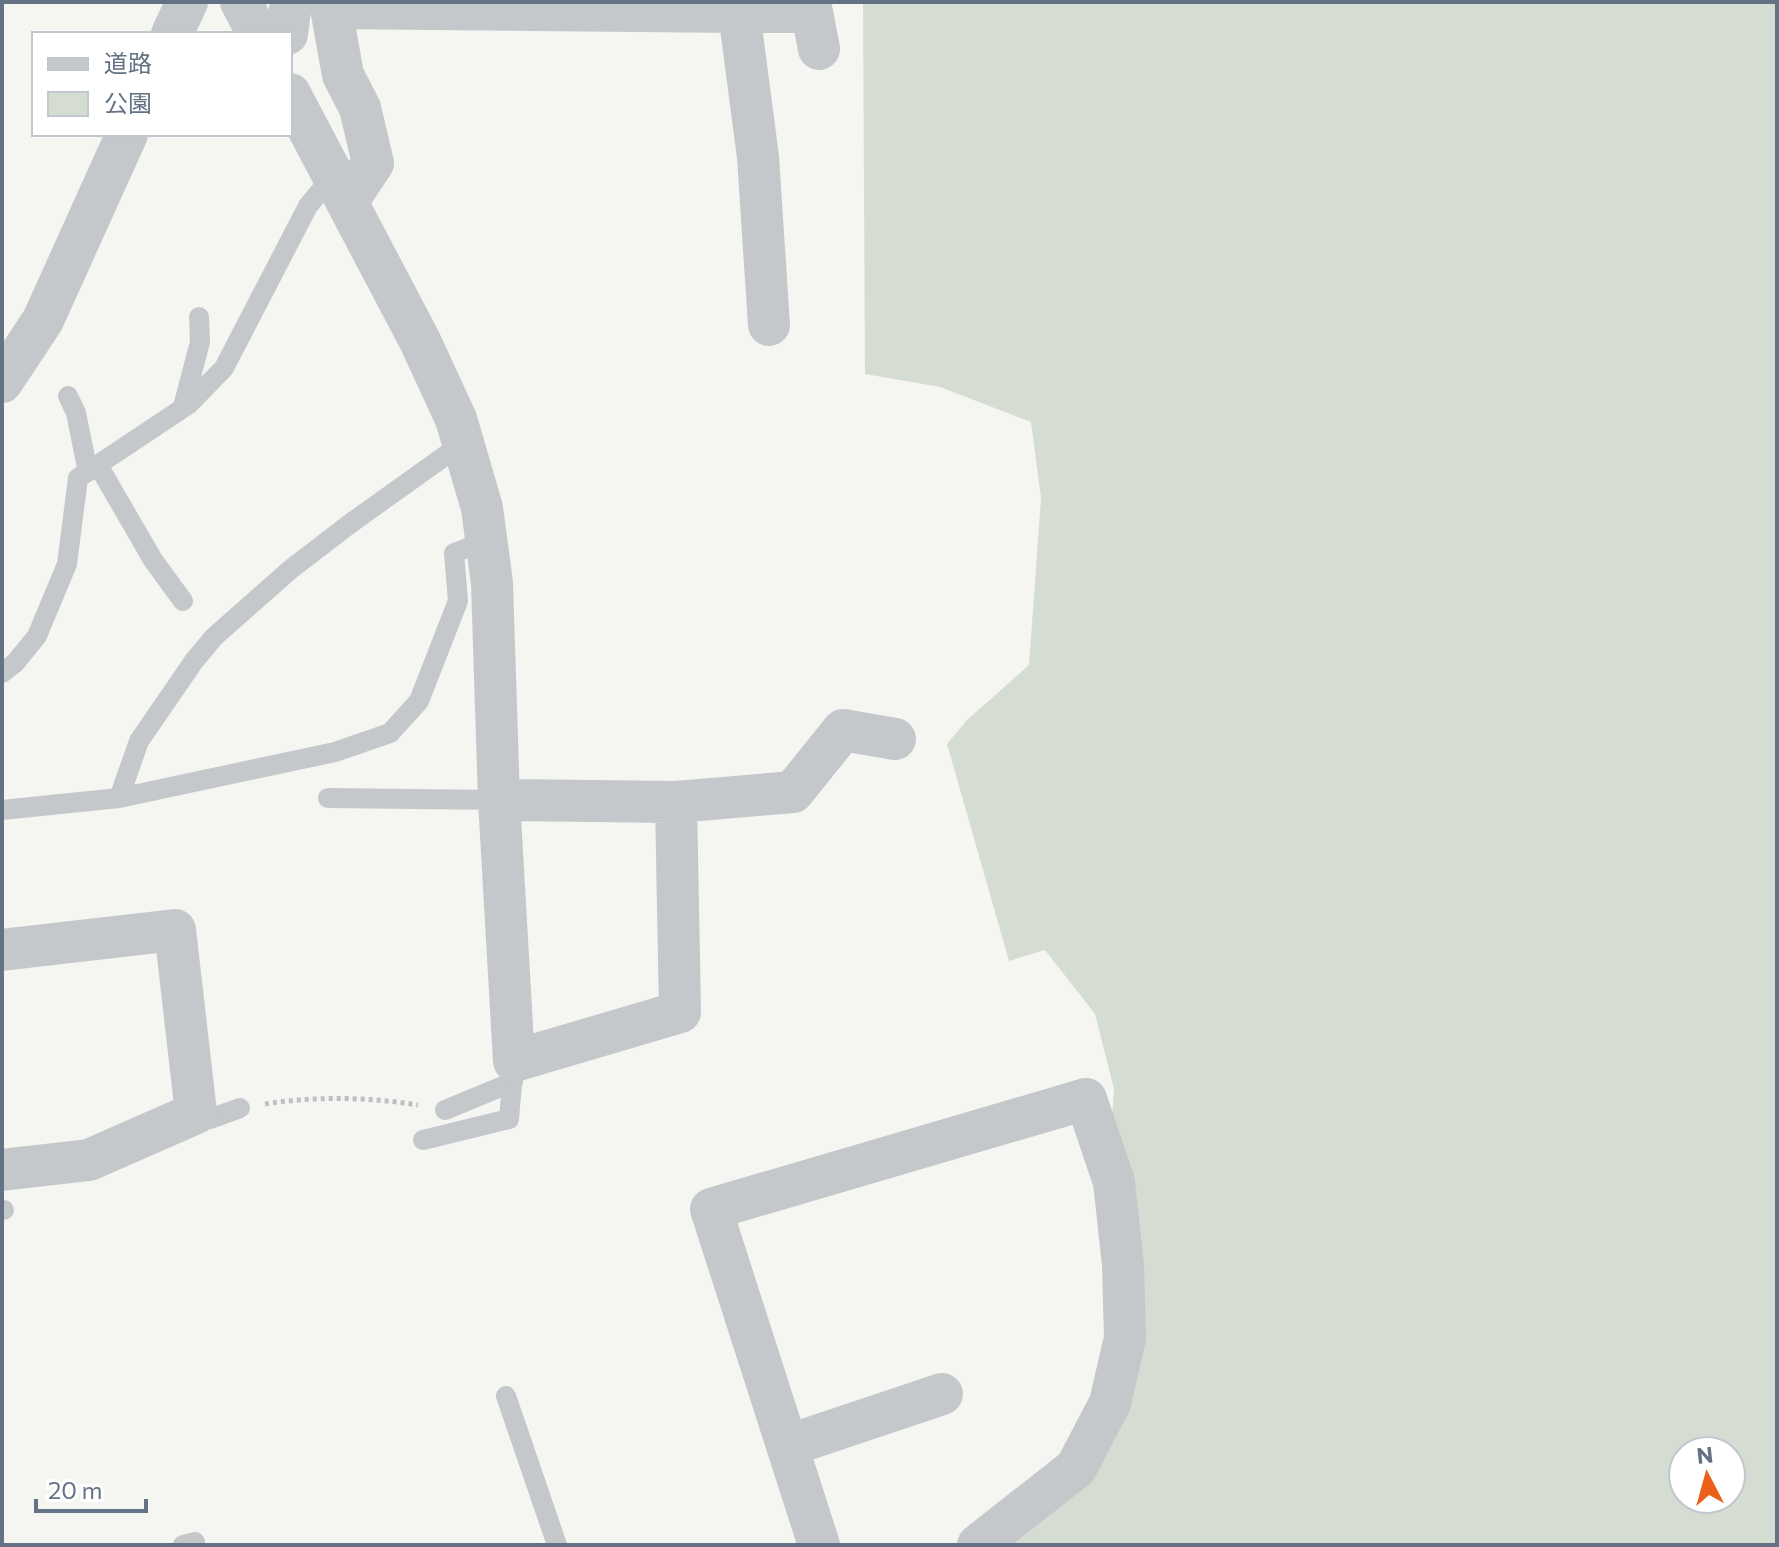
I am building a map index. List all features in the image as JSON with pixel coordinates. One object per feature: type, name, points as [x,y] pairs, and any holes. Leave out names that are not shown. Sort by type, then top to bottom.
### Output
[{"type":"street","points":[[173,32],[187,2]]},
{"type":"street","points":[[241,2],[257,32]]},
{"type":"street","points":[[287,32],[291,2]]},
{"type":"street","points":[[340,189],[373,163],[360,108],[343,75],[332,5],[812,12],[819,49]]},
{"type":"street","points":[[739,12],[758,157],[769,325]]},
{"type":"street","points":[[292,98],[420,341],[456,419],[482,508],[492,583],[513,1071],[680,1012],[676,802]]},
{"type":"street","points":[[2,382],[43,320],[126,136]]},
{"type":"street","points":[[499,800],[676,802],[793,792],[843,730],[895,739]]},
{"type":"street","points":[[2,950],[175,930],[196,1113],[3,1197]]},
{"type":"street","points":[[819,1545],[711,1209],[1086,1099],[1114,1182],[1123,1265],[1125,1338],[1110,1403],[1076,1468],[978,1545]]},
{"type":"street","points":[[787,1446],[942,1394]]},
{"type":"lane","points":[[2,673],[15,663],[37,636],[67,564],[78,478],[189,404],[224,368],[308,206],[340,189]]},
{"type":"lane","points":[[183,408],[200,342],[199,317]]},
{"type":"lane","points":[[68,396],[93,468],[183,601]]},
{"type":"lane","points":[[119,798],[139,741],[214,637],[303,560],[463,443]]},
{"type":"lane","points":[[2,810],[119,798],[335,752],[390,733],[419,701],[458,601],[454,553],[486,541]]},
{"type":"lane","points":[[328,798],[499,800]]},
{"type":"lane","points":[[445,1110],[513,1071]]},
{"type":"lane","points":[[423,1140],[509,1119],[513,1071]]},
{"type":"lane","points":[[196,1113],[210,1119],[240,1108]]},
{"type":"lane","points":[[506,1396],[557,1545]]},
{"type":"path","points":[[240,1108],[283,1101],[379,1099],[445,1110]]},
{"type":"green space","points":[[863,2],[1777,2],[1777,1545],[994,1545],[1117,1402],[1111,1134],[1114,1089],[1095,1014],[1045,950],[1009,961],[947,744],[967,720],[1029,665],[1041,498],[1031,422],[940,387],[865,374]]}]
